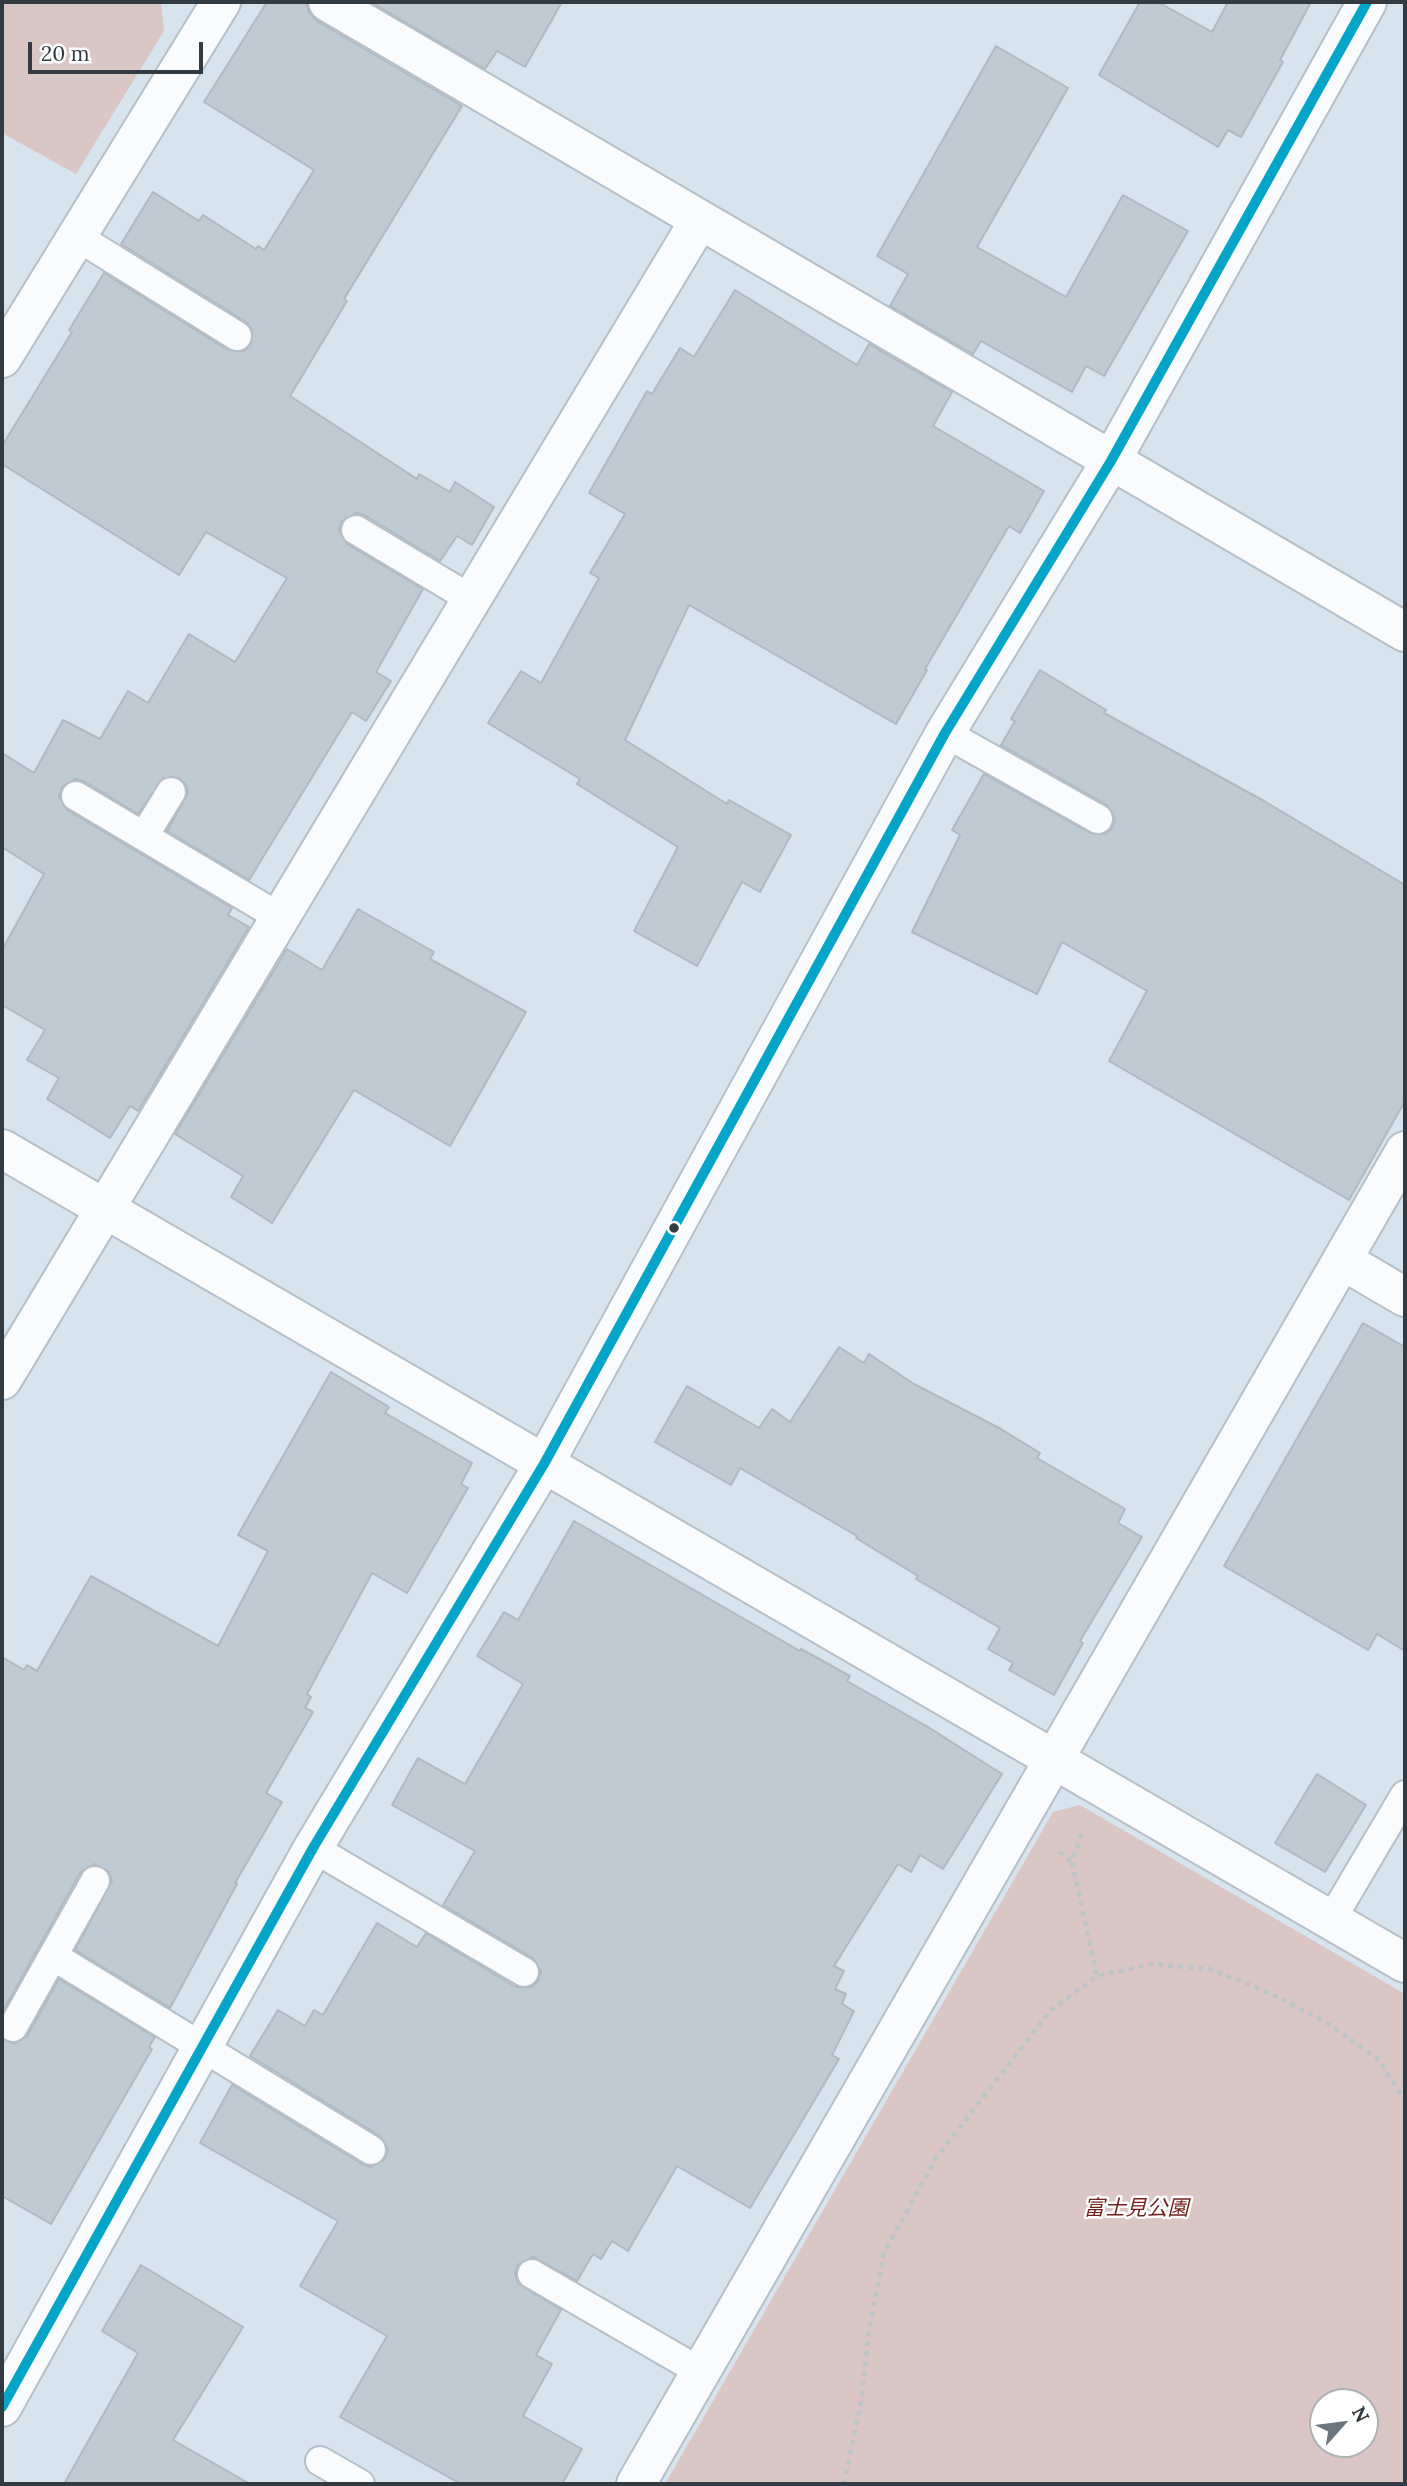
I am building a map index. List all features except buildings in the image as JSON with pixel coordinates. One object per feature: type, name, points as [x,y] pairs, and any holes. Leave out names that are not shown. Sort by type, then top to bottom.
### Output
[{"type":"street","points":[[328,2],[1405,632]]},
{"type":"street","points":[[2,2407],[313,1848],[544,1464],[945,733],[1111,461],[1367,2]]},
{"type":"street","points":[[2,358],[210,6]]},
{"type":"street","points":[[2,1380],[699,221]]},
{"type":"street","points":[[2,1149],[1405,1963]]},
{"type":"street","points":[[636,2484],[1405,1151]]},
{"type":"street","points":[[1342,1260],[1405,1297]]},
{"type":"lane","points":[[76,236],[237,336]]},
{"type":"lane","points":[[356,530],[471,599]]},
{"type":"lane","points":[[945,733],[1098,819]]},
{"type":"lane","points":[[144,836],[171,792]]},
{"type":"lane","points":[[76,796],[281,918]]},
{"type":"lane","points":[[1331,1920],[1405,1795]]},
{"type":"lane","points":[[313,1848],[524,1972]]},
{"type":"lane","points":[[13,2027],[95,1881]]},
{"type":"lane","points":[[53,1956],[371,2150]]},
{"type":"lane","points":[[533,2274],[701,2372]]},
{"type":"lane","points":[[320,2461],[360,2484]]},
{"type":"path","points":[[1097,1976],[1072,1863],[1099,1786]]},
{"type":"path","points":[[844,2484],[861,2403],[869,2330],[884,2253],[944,2148],[1050,2011],[1097,1976],[1152,1964],[1210,1969],[1270,1993],[1327,2022],[1378,2059],[1405,2100]]},
{"type":"green space","points":[[5,2],[161,3],[164,31],[76,174],[2,133],[2,7]]},
{"type":"green space","name":"富士見公園","points":[[1080,1805],[1405,1994],[1405,2484],[665,2484],[1053,1812]]},
{"type":"transit line","points":[[2,2407],[313,1848],[544,1464],[945,733],[1111,461],[1367,2]]}]
